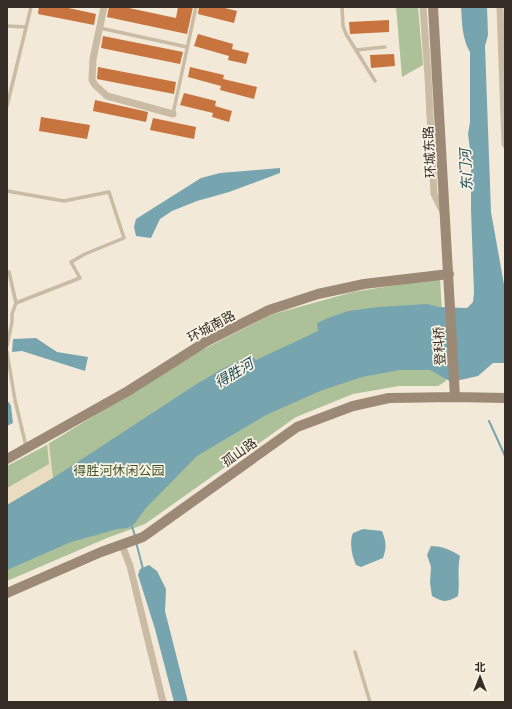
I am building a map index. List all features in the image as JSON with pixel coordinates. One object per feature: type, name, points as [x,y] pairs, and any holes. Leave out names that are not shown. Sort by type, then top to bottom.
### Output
[{"type":"main road","name":"环城东路","points":[[433,7],[450,295]]},
{"type":"main road","name":"环城南路","points":[[7,459],[128,391],[207,341],[269,310],[318,294],[364,284],[449,274]]},
{"type":"main road","name":"登科桥","points":[[450,295],[455,397]]},
{"type":"main road","name":"孤山路","points":[[7,593],[101,552],[143,537],[297,427],[353,406],[389,398],[505,398]]},
{"type":"street","points":[[104,7],[93,59],[92,80],[95,85],[107,96],[173,114]]},
{"type":"street","points":[[422,7],[428,76],[434,194],[446,218]]},
{"type":"street","points":[[500,7],[505,144]]},
{"type":"street","points":[[122,545],[130,566],[163,702]]},
{"type":"lane","points":[[7,106],[31,7]]},
{"type":"lane","points":[[173,114],[196,7]]},
{"type":"lane","points":[[342,7],[343,26],[375,81]]},
{"type":"lane","points":[[7,26],[26,27]]},
{"type":"lane","points":[[100,28],[187,46]]},
{"type":"lane","points":[[356,50],[385,47]]},
{"type":"lane","points":[[7,191],[64,201],[109,192],[124,238],[85,254],[71,262],[80,278],[16,303]]},
{"type":"lane","points":[[7,272],[9,272],[16,303],[12,314],[12,322],[7,346]]},
{"type":"lane","points":[[7,352],[15,400],[27,449]]},
{"type":"lane","points":[[355,652],[370,702]]},
{"type":"green space","points":[[396,7],[418,7],[423,65],[402,77]]},
{"type":"green space","name":"得胜河休闲公园","points":[[440,278],[446,381],[438,386],[399,386],[353,394],[296,417],[145,524],[107,538],[7,581],[7,466],[43,447],[202,350],[270,315],[353,292]]},
{"type":"shaded area","points":[[49,443],[53,478],[7,505],[7,488],[49,464],[47,444]]},
{"type":"water","name":"得胜河休闲公园","points":[[461,7],[487,7],[488,35],[485,46],[491,212],[505,290],[505,363],[493,363],[478,376],[451,382],[430,370],[400,370],[362,377],[320,391],[266,415],[197,456],[146,508],[135,523],[128,528],[118,529],[71,542],[7,570],[7,505],[53,478],[195,385],[224,368],[251,355],[256,360],[318,331],[317,323],[348,311],[378,307],[427,304],[439,307],[467,308],[473,302],[471,157],[468,134],[470,122],[470,52],[464,36]]},
{"type":"water","points":[[280,168],[280,173],[172,211],[160,219],[151,238],[136,236],[134,227],[136,219],[201,178],[220,173]]},
{"type":"water","points":[[36,338],[57,352],[88,357],[85,371],[22,351],[12,352],[13,339]]},
{"type":"water","points":[[9,402],[11,406],[13,423],[7,426],[7,403]]},
{"type":"water","points":[[363,529],[382,531],[385,541],[385,551],[383,558],[361,567],[356,565],[352,553],[351,541],[353,533]]},
{"type":"water","points":[[431,546],[446,549],[460,556],[458,596],[447,601],[439,600],[432,596],[430,583],[431,567],[427,555]]},
{"type":"water","points":[[149,565],[157,571],[166,589],[165,611],[188,702],[174,702],[155,629],[138,575],[140,569]]},
{"type":"building","points":[[39,7],[64,7],[96,14],[94,25],[38,14]]},
{"type":"building","points":[[109,7],[124,7],[176,18],[178,7],[193,7],[187,34],[107,17]]},
{"type":"building","points":[[199,7],[221,7],[237,11],[234,23],[198,14]]},
{"type":"building","points":[[389,20],[389,32],[350,34],[349,22]]},
{"type":"building","points":[[198,34],[233,44],[232,49],[249,53],[246,64],[228,60],[229,56],[194,46]]},
{"type":"building","points":[[103,36],[183,52],[180,64],[101,48]]},
{"type":"building","points":[[394,54],[395,66],[371,68],[370,55]]},
{"type":"building","points":[[98,67],[176,82],[174,94],[97,79]]},
{"type":"building","points":[[190,67],[224,75],[223,79],[257,87],[254,99],[220,90],[221,86],[188,77]]},
{"type":"building","points":[[184,93],[216,101],[215,106],[232,111],[229,122],[212,117],[213,113],[180,105]]},
{"type":"building","points":[[95,100],[148,112],[146,122],[93,111]]},
{"type":"building","points":[[41,117],[90,125],[87,139],[39,131]]},
{"type":"building","points":[[153,118],[196,127],[194,139],[150,130]]},
{"type":"waterway","points":[[489,421],[505,456]]},
{"type":"waterway","points":[[131,523],[135,536]]},
{"type":"waterway","points":[[136,542],[143,569]]},
{"type":"water label","name":"东门河","points":[[466,170]]},
{"type":"water label","name":"得胜河","points":[[234,373]]}]
